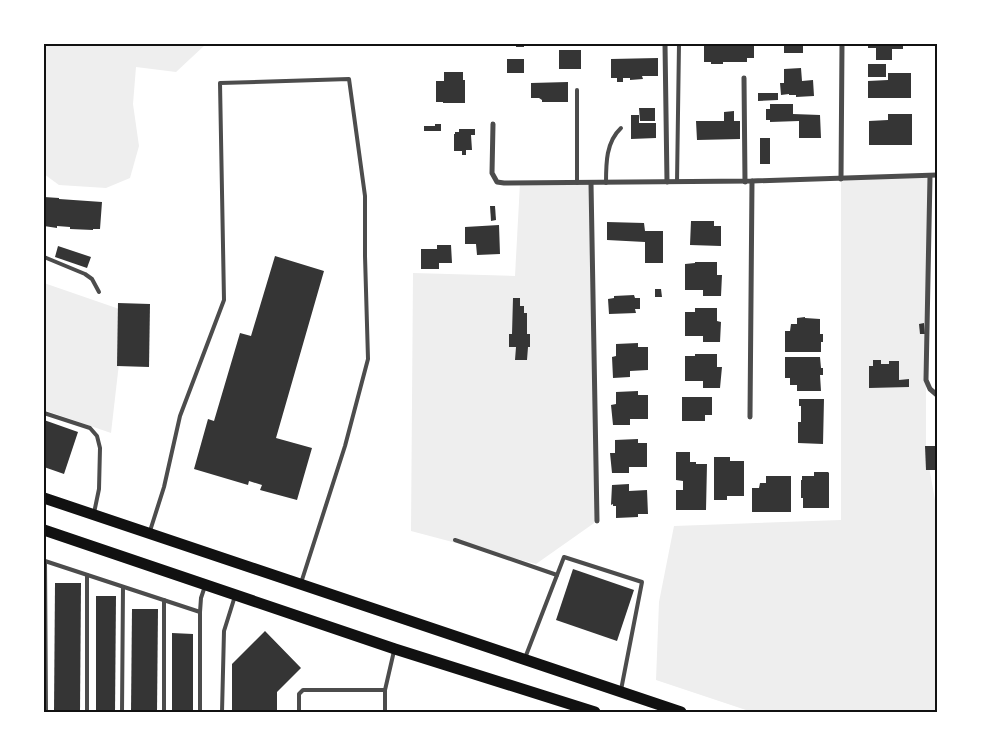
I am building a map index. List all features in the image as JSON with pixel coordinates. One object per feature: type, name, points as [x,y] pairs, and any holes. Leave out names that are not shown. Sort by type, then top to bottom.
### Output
[{"type":"main road","points":[[44,498],[681,712]]},
{"type":"main road","points":[[44,530],[395,649],[594,712]]},
{"type":"street","points":[[665,44],[667,182]]},
{"type":"street","points":[[841,179],[842,44]]},
{"type":"street","points":[[744,78],[745,182]]},
{"type":"street","points":[[493,124],[492,173],[497,182],[504,184],[745,182],[937,176]]},
{"type":"street","points":[[930,176],[926,380],[930,389],[937,395]]},
{"type":"street","points":[[750,417],[752,181]]},
{"type":"street","points":[[592,183],[597,521]]},
{"type":"lane","points":[[677,182],[679,44]]},
{"type":"lane","points":[[149,534],[164,487],[180,416],[224,300],[220,83],[349,78],[365,196],[368,358],[344,446],[301,585]]},
{"type":"lane","points":[[577,90],[577,183]]},
{"type":"lane","points":[[606,183],[607,156],[611,142],[621,128]]},
{"type":"lane","points":[[44,257],[86,274],[92,279],[99,292]]},
{"type":"lane","points":[[44,413],[90,428],[97,436],[100,448],[99,489],[93,515]]},
{"type":"lane","points":[[455,540],[557,575]]},
{"type":"lane","points":[[525,660],[564,557],[642,582],[621,692]]},
{"type":"lane","points":[[46,712],[45,561],[200,612]]},
{"type":"lane","points":[[87,712],[88,575]]},
{"type":"lane","points":[[200,712],[200,612],[201,598],[206,584]]},
{"type":"lane","points":[[122,587],[122,712]]},
{"type":"lane","points":[[222,712],[224,631],[236,594]]},
{"type":"lane","points":[[164,600],[164,712]]},
{"type":"lane","points":[[385,712],[385,690],[395,649]]},
{"type":"lane","points":[[299,712],[299,694],[303,690],[385,690]]},
{"type":"shaded area","points":[[44,44],[206,44],[176,72],[136,67],[133,104],[139,146],[130,178],[106,188],[59,185],[44,174]]},
{"type":"shaded area","points":[[930,176],[926,450],[937,511],[937,712],[752,712],[656,680],[659,602],[674,526],[841,520],[841,179]]},
{"type":"shaded area","points":[[520,183],[591,183],[597,521],[536,564],[411,531],[413,273],[515,276]]},
{"type":"shaded area","points":[[44,283],[125,311],[111,433],[44,410]]},
{"type":"building","points":[[516,44],[524,44],[524,47],[516,47]]},
{"type":"building","points":[[704,44],[748,44],[748,46],[754,46],[754,58],[747,58],[747,62],[711,64],[711,62],[704,62]]},
{"type":"building","points":[[784,44],[803,44],[803,53],[784,53]]},
{"type":"building","points":[[868,44],[903,44],[903,49],[892,49],[892,60],[876,60],[876,48],[868,48]]},
{"type":"building","points":[[559,50],[581,50],[581,69],[559,69]]},
{"type":"building","points":[[658,58],[658,76],[642,76],[643,79],[630,80],[630,78],[623,78],[623,82],[617,82],[617,78],[611,78],[611,59]]},
{"type":"building","points":[[507,59],[524,59],[524,73],[507,73]]},
{"type":"building","points":[[868,64],[886,64],[886,77],[868,77]]},
{"type":"building","points":[[801,68],[802,81],[813,80],[814,96],[796,97],[796,95],[789,94],[781,95],[780,83],[784,83],[784,69]]},
{"type":"building","points":[[444,72],[463,72],[465,103],[436,102],[436,81],[444,81]]},
{"type":"building","points":[[888,73],[911,73],[911,98],[868,98],[868,81],[888,80]]},
{"type":"building","points":[[568,82],[568,102],[542,102],[539,98],[531,98],[531,83]]},
{"type":"building","points":[[758,93],[778,93],[778,100],[758,101]]},
{"type":"building","points":[[770,104],[793,104],[793,114],[820,115],[821,138],[799,138],[799,121],[770,122],[770,120],[766,120],[766,109],[770,109]]},
{"type":"building","points":[[639,108],[655,108],[655,121],[640,121]]},
{"type":"building","points":[[734,111],[734,121],[740,121],[740,139],[697,140],[696,121],[724,121],[724,112]]},
{"type":"building","points":[[888,114],[912,114],[912,145],[869,145],[869,121],[888,120]]},
{"type":"building","points":[[631,115],[639,115],[639,123],[656,123],[656,138],[631,139]]},
{"type":"building","points":[[435,124],[441,124],[441,131],[424,131],[424,126],[435,126]]},
{"type":"building","points":[[459,129],[475,129],[475,135],[471,135],[472,150],[466,150],[466,155],[462,155],[462,151],[454,151],[454,134],[459,132]]},
{"type":"building","points":[[760,138],[770,138],[770,164],[760,164]]},
{"type":"building","points":[[44,197],[102,202],[100,229],[70,229],[70,227],[44,226]]},
{"type":"building","points":[[490,206],[495,206],[496,220],[491,221]]},
{"type":"building","points":[[691,221],[714,221],[714,226],[721,226],[721,246],[690,245]]},
{"type":"building","points":[[607,222],[644,223],[645,231],[663,231],[663,263],[645,263],[645,242],[607,240]]},
{"type":"building","points":[[499,225],[500,254],[477,255],[476,244],[465,244],[465,227]]},
{"type":"building","points":[[437,245],[451,245],[452,263],[439,263],[439,269],[421,269],[421,249],[437,249]]},
{"type":"building","points":[[58,246],[91,257],[87,268],[55,257]]},
{"type":"building","points":[[275,256],[324,271],[276,438],[312,448],[297,500],[260,490],[262,485],[249,481],[248,485],[194,469],[208,419],[214,421],[240,333],[251,336]]},
{"type":"building","points":[[717,262],[717,275],[722,275],[721,296],[703,296],[703,290],[685,290],[685,264]]},
{"type":"building","points":[[655,289],[661,289],[662,297],[655,297]]},
{"type":"building","points":[[634,295],[635,298],[640,298],[640,309],[635,309],[636,313],[609,314],[608,299],[614,298],[614,296]]},
{"type":"building","points":[[513,298],[520,298],[520,306],[524,306],[524,313],[527,313],[527,334],[530,334],[530,347],[528,347],[527,360],[515,360],[516,347],[509,347],[509,334],[512,334]]},
{"type":"building","points":[[118,303],[150,304],[149,367],[117,366]]},
{"type":"building","points":[[695,308],[717,308],[717,321],[721,322],[720,342],[703,342],[703,336],[685,336],[685,312],[695,312]]},
{"type":"building","points":[[797,318],[820,319],[820,334],[823,334],[821,352],[785,352],[785,331],[790,331],[791,324],[797,324]]},
{"type":"building","points":[[924,323],[925,334],[920,334],[919,324]]},
{"type":"building","points":[[638,343],[638,347],[648,347],[648,370],[630,371],[630,377],[613,378],[612,357],[616,356],[616,344]]},
{"type":"building","points":[[695,354],[717,354],[717,367],[722,367],[720,388],[703,388],[703,381],[685,381],[685,356],[695,356]]},
{"type":"building","points":[[785,357],[820,357],[821,368],[823,368],[823,375],[820,375],[821,391],[797,391],[797,385],[790,385],[790,378],[785,378]]},
{"type":"building","points":[[873,360],[881,360],[881,364],[889,364],[889,361],[899,361],[899,380],[909,379],[909,387],[869,388],[869,366],[873,366]]},
{"type":"building","points":[[638,391],[638,395],[648,395],[648,419],[630,419],[630,425],[613,425],[611,405],[616,404],[616,392]]},
{"type":"building","points":[[682,397],[712,397],[712,415],[705,415],[705,421],[682,421]]},
{"type":"building","points":[[799,399],[824,399],[823,444],[798,443],[798,422],[801,422]]},
{"type":"building","points":[[44,420],[78,432],[64,474],[44,467]]},
{"type":"building","points":[[638,439],[638,443],[647,443],[647,467],[629,467],[629,473],[612,473],[610,453],[615,453],[615,440]]},
{"type":"building","points":[[925,446],[937,446],[937,470],[926,470]]},
{"type":"building","points":[[676,452],[690,452],[690,462],[707,464],[706,510],[676,510],[676,490],[683,490],[683,481],[676,480]]},
{"type":"building","points":[[714,457],[730,457],[730,461],[744,461],[744,496],[727,496],[727,500],[714,500]]},
{"type":"building","points":[[814,472],[829,473],[829,508],[803,508],[803,498],[801,498],[802,476],[814,476]]},
{"type":"building","points":[[766,476],[791,476],[791,512],[752,512],[752,488],[759,488],[760,483],[766,483]]},
{"type":"building","points":[[629,484],[629,491],[647,490],[648,514],[638,514],[638,517],[616,518],[616,506],[611,505],[612,485]]},
{"type":"building","points":[[573,569],[634,590],[617,641],[556,620]]},
{"type":"building","points":[[55,583],[81,583],[80,712],[54,712]]},
{"type":"building","points":[[96,596],[116,596],[115,712],[96,712]]},
{"type":"building","points":[[132,609],[158,609],[157,712],[131,712]]},
{"type":"building","points":[[265,631],[301,668],[277,692],[277,712],[232,712],[232,664]]},
{"type":"building","points":[[172,633],[193,634],[193,712],[172,712]]}]
